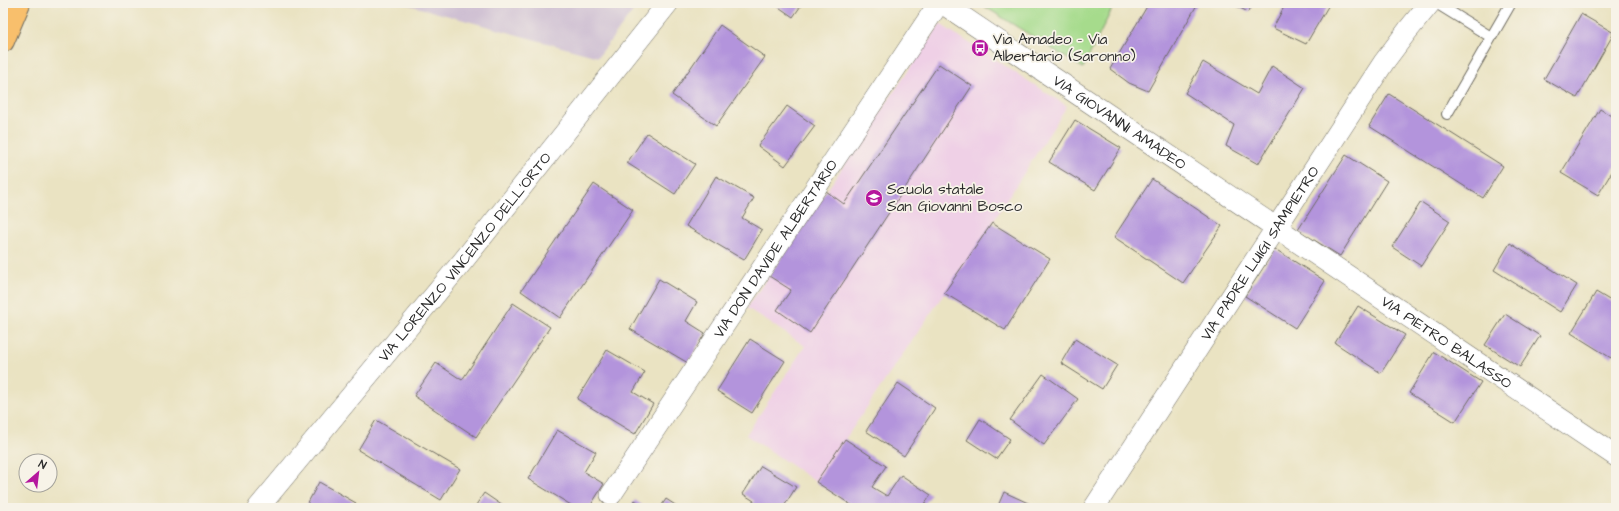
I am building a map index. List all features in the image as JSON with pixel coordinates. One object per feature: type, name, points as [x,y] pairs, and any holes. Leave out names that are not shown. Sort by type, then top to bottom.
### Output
[{"type":"main road","points":[[3,41],[19,3]]},
{"type":"street","name":"VIA LORENZO VINCENZO DELL'ORTO","points":[[258,508],[463,261],[668,3]]},
{"type":"street","name":"VIA DON DAVIDE ALBERTARIO","points":[[611,495],[939,3]]},
{"type":"street","name":"VIA GIOVANNI AMADEO","points":[[942,3],[1276,228]]},
{"type":"street","name":"VIA PADRE LUIGI SAMPIETRO","points":[[1094,508],[1384,62],[1430,3]]},
{"type":"street","name":"VIA PIETRO BALASSO","points":[[1276,228],[1616,456]]},
{"type":"lane","points":[[1436,3],[1492,37]]},
{"type":"lane","points":[[1447,114],[1511,3]]},
{"type":"shaded area","points":[[402,3],[639,3],[598,57]]},
{"type":"shaded area","points":[[940,24],[1067,106],[992,223],[816,482],[746,435],[805,346],[747,308]]},
{"type":"green space","points":[[979,3],[1115,3],[1083,68]]},
{"type":"building","points":[[773,3],[803,3],[793,17]]},
{"type":"building","points":[[1149,3],[1198,3],[1148,91],[1129,83],[1110,69]]},
{"type":"building","points":[[1230,3],[1254,3],[1248,12]]},
{"type":"building","points":[[1286,3],[1330,3],[1306,44],[1273,28]]},
{"type":"building","points":[[1581,14],[1614,33],[1577,98],[1544,79]]},
{"type":"building","points":[[720,25],[765,57],[716,126],[672,95]]},
{"type":"building","points":[[1203,62],[1257,94],[1272,66],[1305,88],[1258,164],[1226,146],[1234,125],[1185,93]]},
{"type":"building","name":"Scuola statale San Giovanni Bosco","points":[[939,64],[972,86],[810,333],[777,310],[791,290],[769,276],[826,191],[844,204]]},
{"type":"building","points":[[1389,94],[1503,166],[1483,198],[1369,126]]},
{"type":"building","points":[[787,106],[815,126],[785,166],[758,146]]},
{"type":"building","points":[[1600,109],[1616,119],[1616,165],[1598,195],[1561,173]]},
{"type":"building","points":[[1075,120],[1121,148],[1095,190],[1049,162]]},
{"type":"building","points":[[647,133],[695,164],[675,194],[627,163]]},
{"type":"building","points":[[1346,155],[1387,181],[1340,256],[1298,230]]},
{"type":"building","points":[[716,176],[754,198],[742,218],[762,230],[744,260],[686,226]]},
{"type":"building","points":[[1152,179],[1222,226],[1183,283],[1114,237]]},
{"type":"building","points":[[594,184],[633,210],[560,318],[521,291]]},
{"type":"building","points":[[1421,202],[1450,221],[1421,266],[1392,247]]},
{"type":"building","points":[[992,223],[1050,259],[1005,330],[944,293]]},
{"type":"building","points":[[1510,243],[1577,285],[1560,312],[1494,270]]},
{"type":"building","points":[[1275,249],[1325,281],[1295,328],[1245,296]]},
{"type":"building","points":[[659,279],[697,302],[686,321],[705,333],[688,363],[630,329]]},
{"type":"building","points":[[1596,292],[1616,304],[1616,350],[1611,358],[1571,333]]},
{"type":"building","points":[[513,303],[550,327],[476,437],[414,396],[436,363],[462,380]]},
{"type":"building","points":[[1358,306],[1405,335],[1381,373],[1335,343]]},
{"type":"building","points":[[1505,314],[1540,336],[1520,367],[1485,345]]},
{"type":"building","points":[[750,339],[785,361],[752,413],[717,391]]},
{"type":"building","points":[[1075,339],[1117,365],[1102,389],[1061,363]]},
{"type":"building","points":[[607,350],[645,372],[633,392],[653,404],[635,434],[577,399]]},
{"type":"building","points":[[1434,352],[1481,382],[1455,422],[1409,393]]},
{"type":"building","points":[[1043,374],[1078,399],[1044,445],[1010,420]]},
{"type":"building","points":[[898,383],[935,408],[904,456],[866,431]]},
{"type":"building","points":[[980,419],[1010,439],[996,459],[967,440]]},
{"type":"building","points":[[376,420],[460,469],[441,500],[358,450]]},
{"type":"building","points":[[557,430],[596,452],[584,472],[604,484],[589,508],[576,508],[528,479]]},
{"type":"building","points":[[845,439],[886,466],[872,487],[887,496],[901,475],[931,495],[922,508],[856,508],[816,482]]},
{"type":"building","points":[[761,466],[796,487],[783,508],[750,508],[754,501],[743,494]]},
{"type":"building","points":[[319,482],[356,503],[353,508],[305,508]]},
{"type":"building","points":[[1004,492],[1039,508],[997,508]]},
{"type":"building","points":[[484,493],[506,508],[474,508]]},
{"type":"building","points":[[666,499],[680,508],[660,508]]},
{"type":"building","points":[[635,500],[646,508],[630,508]]},
{"type":"place","name":"Via Amadeo - Via Albertario (Saronno)","points":[[980,48]]},
{"type":"place","name":"Scuola statale San Giovanni Bosco","points":[[874,198]]}]
